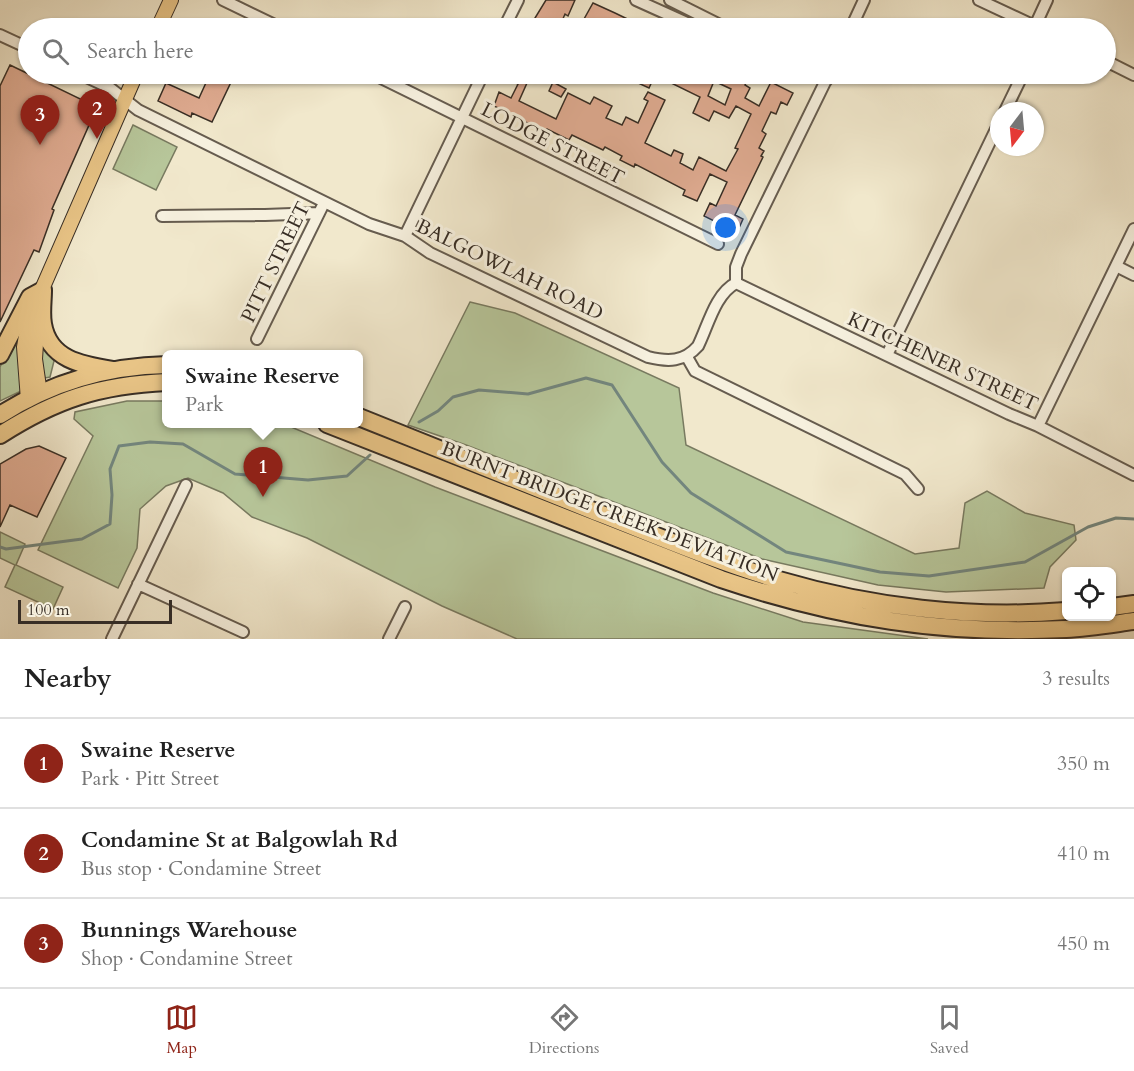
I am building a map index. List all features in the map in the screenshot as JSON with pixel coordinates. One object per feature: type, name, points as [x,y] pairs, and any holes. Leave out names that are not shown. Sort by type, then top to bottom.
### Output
[{"type":"highway","points":[[0,355],[30,297],[43,290],[43,323],[55,350],[69,360],[113,370]]},
{"type":"highway","points":[[0,415],[36,401],[67,382],[113,370],[162,365]]},
{"type":"highway","points":[[0,435],[36,401],[141,383],[162,382]]},
{"type":"highway","name":"BURNT BRIDGE CREEK DEVIATION","points":[[363,419],[717,559],[781,580],[828,592],[924,608],[988,613],[1062,611]]},
{"type":"highway","name":"BURNT BRIDGE CREEK DEVIATION","points":[[340,428],[710,575],[777,598],[819,609],[920,626],[980,630],[1068,629],[1134,621]]},
{"type":"highway","points":[[1116,606],[1134,604]]},
{"type":"main road","points":[[163,18],[171,0]]},
{"type":"main road","points":[[36,401],[37,318],[43,290],[132,84]]},
{"type":"street","points":[[223,0],[260,18]]},
{"type":"street","points":[[509,18],[518,0]]},
{"type":"street","points":[[636,0],[676,18]]},
{"type":"street","points":[[670,0],[706,18]]},
{"type":"street","points":[[855,18],[864,0]]},
{"type":"street","points":[[979,0],[1018,18]]},
{"type":"street","points":[[1040,18],[1047,0]]},
{"type":"street","points":[[0,34],[18,43]]},
{"type":"street","points":[[1116,66],[1134,75]]},
{"type":"street","name":"BALGOWLAH ROAD","points":[[102,84],[141,112],[369,224],[405,236],[430,253],[648,357],[664,361],[687,357]]},
{"type":"street","name":"LODGE STREET","points":[[394,84],[718,244]]},
{"type":"street","points":[[405,236],[478,84]]},
{"type":"street","points":[[825,84],[741,254],[736,267],[736,283],[719,299],[698,346],[687,357],[695,371],[905,474],[918,489]]},
{"type":"street","points":[[1009,102],[1018,84]]},
{"type":"street","points":[[887,356],[990,142]]},
{"type":"street","name":"PITT STREET","points":[[257,339],[325,201]]},
{"type":"street","points":[[162,216],[319,213]]},
{"type":"street","points":[[1038,426],[1134,229]]},
{"type":"street","points":[[1116,266],[1134,275]]},
{"type":"street","name":"KITCHENER STREET","points":[[736,283],[1038,426],[1134,475]]},
{"type":"street","points":[[112,639],[186,485]]},
{"type":"street","points":[[138,584],[243,632]]},
{"type":"street","points":[[390,639],[405,607]]},
{"type":"green space","points":[[133,125],[177,147],[156,190],[113,169]]},
{"type":"green space","points":[[470,302],[515,313],[679,388],[686,445],[915,554],[959,548],[965,503],[987,491],[1025,513],[1074,525],[1076,540],[1050,567],[1044,588],[946,592],[878,585],[762,559],[466,445],[408,425]]},
{"type":"green space","points":[[17,333],[21,335],[21,391],[0,401],[0,367]]},
{"type":"green space","points":[[42,345],[55,357],[50,377],[45,378],[41,363]]},
{"type":"green space","points":[[127,401],[162,401],[162,428],[294,428],[435,487],[713,593],[803,622],[928,639],[517,639],[442,606],[307,538],[252,517],[223,493],[188,478],[166,486],[140,509],[137,548],[118,588],[38,550],[93,436],[74,419],[75,412]]},
{"type":"green space","points":[[0,532],[25,544],[16,565],[63,587],[53,609],[5,587],[15,565],[0,558]]},
{"type":"building","points":[[546,0],[575,0],[568,16],[565,14],[563,18],[535,18]]},
{"type":"building","points":[[593,3],[625,18],[585,18]]},
{"type":"building","points":[[10,65],[18,69],[18,84],[49,84],[97,107],[52,209],[54,210],[39,252],[34,250],[0,322],[0,86]]},
{"type":"building","points":[[166,84],[199,98],[205,84],[230,84],[212,122],[192,113],[191,117],[158,101]]},
{"type":"building","points":[[518,84],[527,84],[519,101],[556,119],[568,93],[590,104],[594,97],[612,106],[606,118],[622,125],[626,117],[638,123],[648,101],[644,99],[648,92],[665,100],[645,143],[671,156],[674,150],[683,154],[680,163],[693,170],[699,157],[726,171],[738,149],[735,148],[751,114],[736,106],[729,118],[714,111],[709,121],[693,113],[700,97],[673,84],[713,84],[708,96],[725,105],[731,89],[720,84],[746,84],[750,88],[745,98],[759,106],[770,84],[775,84],[793,93],[787,105],[781,102],[776,114],[771,112],[762,131],[766,134],[759,148],[764,151],[761,156],[763,157],[735,215],[743,219],[739,228],[732,230],[704,216],[710,203],[716,206],[727,182],[710,174],[697,201],[683,195],[685,190],[635,164],[634,167],[620,160],[622,156],[605,147],[603,150],[572,135],[569,140],[547,129],[546,131],[539,129],[494,106],[499,92],[511,98]]},
{"type":"building","points":[[552,84],[566,89],[561,97],[549,91]]},
{"type":"building","points":[[39,446],[66,458],[37,517],[10,505],[0,527],[0,464],[26,449]]},
{"type":"waterway","points":[[419,422],[438,411],[453,397],[479,390],[528,394],[586,378],[612,385],[662,462],[691,493],[786,552],[880,572],[929,576],[1025,562],[1088,527],[1116,518],[1134,519]]},
{"type":"waterway","points":[[0,547],[6,549],[82,539],[110,524],[112,495],[110,469],[119,446],[150,442],[183,444],[235,474],[308,480],[347,476],[370,455]]},
{"type":"place","name":"Condamine St at Balgowlah Rd","points":[[97,139]]},
{"type":"place","name":"Bunnings Warehouse","points":[[40,145]]},
{"type":"place","name":"Swaine Reserve","points":[[263,497]]}]
